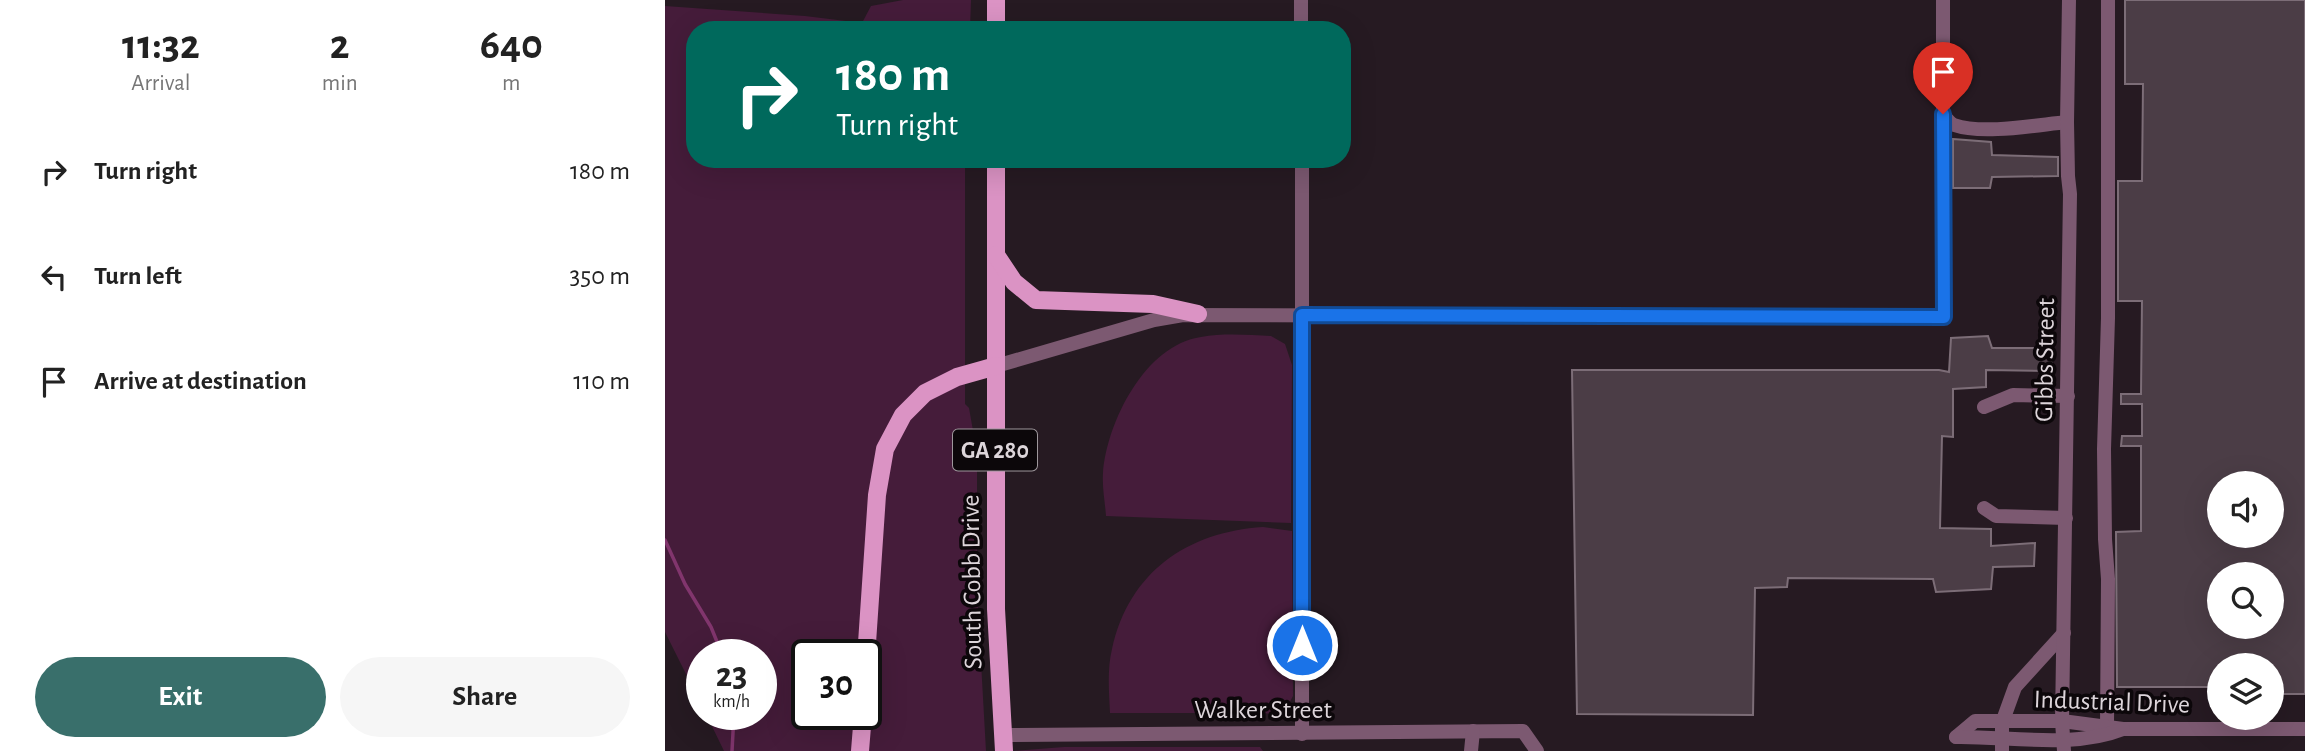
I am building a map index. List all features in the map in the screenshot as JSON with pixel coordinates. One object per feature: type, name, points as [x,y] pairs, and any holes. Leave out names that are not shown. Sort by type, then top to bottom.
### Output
[{"type":"main road","points":[[996,0],[996,21]]},
{"type":"main road","name":"South Cobb Drive","points":[[996,168],[996,610],[1003,743]]},
{"type":"main road","points":[[996,255],[1014,282],[1037,300],[1153,304],[1198,314]]},
{"type":"main road","points":[[867,639],[877,495],[885,449],[903,415],[926,393],[957,377],[996,366]]},
{"type":"main road","points":[[860,751],[862,730]]},
{"type":"street","points":[[1301,0],[1301,21]]},
{"type":"street","points":[[996,366],[1154,320],[1198,314],[1944,317],[1943,0]]},
{"type":"street","name":"Gibbs Street","points":[[2063,745],[2070,194],[2067,122],[2069,0]]},
{"type":"street","points":[[2107,726],[2108,579],[2104,449],[2108,318],[2108,0]]},
{"type":"street","points":[[1943,114],[1951,124],[1967,128],[2018,128],[2067,122]]},
{"type":"street","points":[[1302,168],[1302,734]]},
{"type":"street","points":[[1984,407],[2013,395],[2067,396]]},
{"type":"street","points":[[1984,509],[1996,516],[2066,518]]},
{"type":"street","points":[[2064,633],[2015,687],[2002,723],[2002,745],[2063,745],[2107,736],[2123,729]]},
{"type":"street","name":"Industrial Drive","points":[[2002,745],[1956,737],[1975,722],[2062,721],[2123,729],[2305,729]]},
{"type":"street","points":[[1471,751],[1472,731]]},
{"type":"street","name":"Walker Street","points":[[1003,743],[1523,731],[1537,751]]},
{"type":"shaded area","points":[[903,0],[971,0],[970,21],[863,21],[871,6]]},
{"type":"shaded area","points":[[665,6],[846,21],[686,21],[686,168],[965,168],[965,404],[969,408],[977,470],[977,591],[986,751],[724,751],[714,730],[777,730],[777,639],[686,639],[686,674],[665,632]]},
{"type":"shaded area","points":[[1271,336],[1285,344],[1292,365],[1291,523],[1106,516],[1103,478],[1112,431],[1121,410],[1146,370],[1163,354],[1181,343],[1201,337]]},
{"type":"shaded area","points":[[1263,527],[1292,531],[1293,696],[1286,709],[1276,715],[1110,713],[1109,673],[1112,649],[1120,622],[1132,598],[1147,578],[1165,561],[1186,547],[1210,537]]},
{"type":"shaded area","points":[[1064,747],[1260,747],[1263,751],[1012,751]]},
{"type":"building","points":[[2125,0],[2305,0],[2305,694],[2284,694],[2284,653],[2207,653],[2207,687],[2117,687],[2116,532],[2141,531],[2141,446],[2121,446],[2122,436],[2142,436],[2142,404],[2121,404],[2121,394],[2141,394],[2142,301],[2118,301],[2118,181],[2142,181],[2143,84],[2125,84]]},
{"type":"building","points":[[1953,139],[1991,142],[1992,155],[2058,157],[2058,176],[1992,177],[1990,188],[1953,188]]},
{"type":"building","points":[[1988,336],[1992,348],[2052,348],[2052,371],[1986,370],[1986,387],[1953,389],[1953,437],[1942,436],[1940,528],[1991,529],[1991,546],[2035,543],[2034,566],[1993,567],[1991,589],[1936,592],[1933,579],[1788,578],[1787,587],[1755,588],[1753,715],[1577,714],[1572,370],[1949,372],[1951,338]]},
{"type":"waterway","points":[[665,540],[685,584],[716,639]]},
{"type":"waterway","points":[[732,751],[733,730]]},
{"type":"route","points":[[1302,645],[1302,315],[1944,317],[1943,114]]}]
